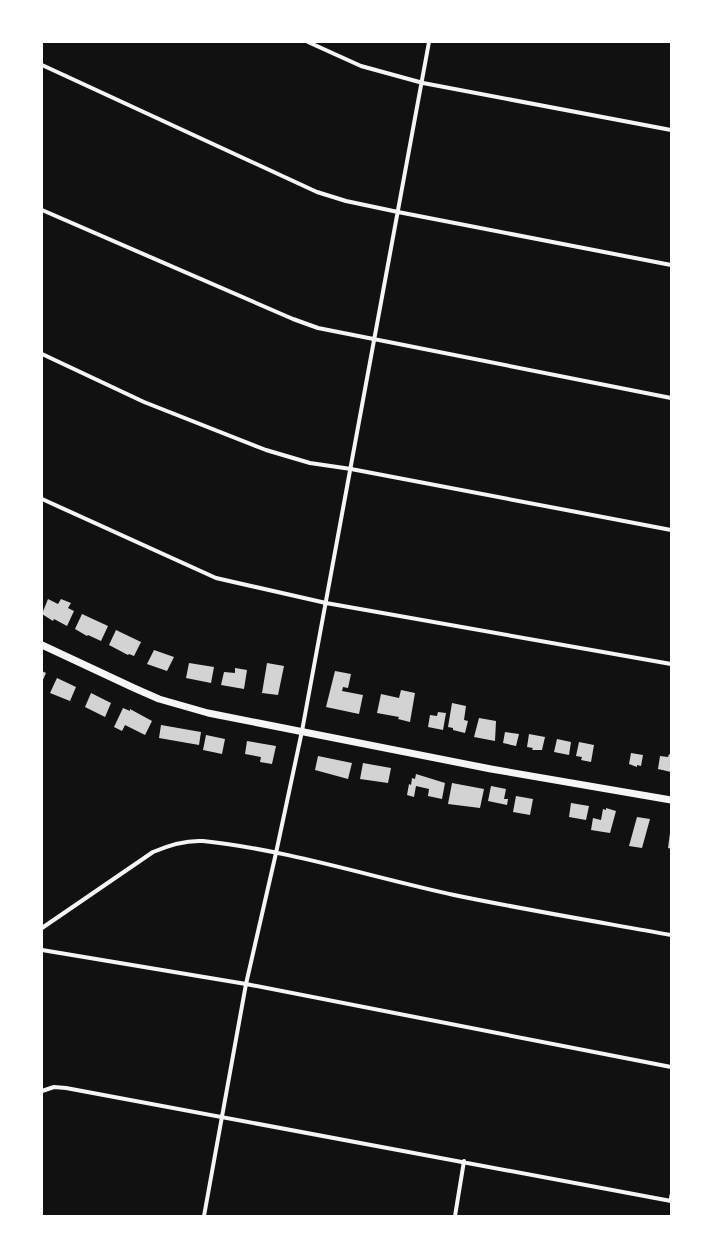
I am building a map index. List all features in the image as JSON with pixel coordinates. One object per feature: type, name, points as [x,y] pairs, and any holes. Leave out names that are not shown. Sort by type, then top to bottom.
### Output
[{"type":"street","points":[[308,42],[361,66],[423,83],[671,130]]},
{"type":"street","points":[[204,1216],[246,984],[302,731],[430,42]]},
{"type":"street","points":[[42,64],[298,184],[346,201],[671,265]]},
{"type":"street","points":[[42,210],[293,319],[318,328],[671,398]]},
{"type":"street","points":[[42,354],[144,402],[266,450],[310,463],[351,469],[671,530]]},
{"type":"street","points":[[42,499],[216,578],[326,603],[671,664]]},
{"type":"street","points":[[42,646],[159,699],[208,713],[491,769],[671,800]]},
{"type":"street","points":[[42,928],[153,852],[167,846],[183,842],[202,841],[276,854],[454,895],[671,936]]},
{"type":"street","points":[[42,950],[246,984],[671,1067]]},
{"type":"street","points":[[42,1091],[54,1088],[66,1088],[670,1201]]},
{"type":"street","points":[[454,1216],[464,1162]]},
{"type":"lane","points":[[670,1201],[671,1195]]},
{"type":"building","points":[[48,599],[58,604],[61,599],[71,603],[68,608],[74,611],[67,626],[54,619],[53,621],[42,614]]},
{"type":"building","points":[[82,614],[108,626],[101,641],[88,635],[87,636],[75,629]]},
{"type":"building","points":[[116,630],[141,642],[134,656],[128,655],[109,645]]},
{"type":"building","points":[[154,650],[174,657],[167,671],[147,664]]},
{"type":"building","points":[[189,663],[214,667],[211,683],[186,678]]},
{"type":"building","points":[[267,663],[284,666],[278,695],[262,693]]},
{"type":"building","points":[[235,668],[247,670],[244,689],[221,685],[224,672],[235,673]]},
{"type":"building","points":[[42,671],[46,673],[42,682]]},
{"type":"building","points":[[335,671],[351,674],[348,688],[343,687],[342,691],[363,695],[359,714],[326,707]]},
{"type":"building","points":[[57,678],[76,687],[70,701],[50,693]]},
{"type":"building","points":[[401,690],[415,693],[410,722],[398,719],[399,717],[377,713],[381,694],[399,698]]},
{"type":"building","points":[[91,693],[111,703],[105,717],[85,707]]},
{"type":"building","points":[[452,703],[466,706],[464,720],[468,721],[465,733],[448,727]]},
{"type":"building","points":[[123,708],[130,711],[130,709],[152,721],[145,735],[125,725],[122,731],[114,727]]},
{"type":"building","points":[[438,712],[446,713],[443,730],[428,727],[430,715],[437,716]]},
{"type":"building","points":[[479,718],[496,721],[495,741],[474,737]]},
{"type":"building","points":[[161,725],[201,732],[199,745],[159,738]]},
{"type":"building","points":[[505,732],[519,734],[516,746],[503,743]]},
{"type":"building","points":[[529,734],[545,737],[542,750],[532,750],[533,748],[527,747]]},
{"type":"building","points":[[206,735],[225,739],[222,754],[203,750]]},
{"type":"building","points":[[557,739],[571,742],[569,755],[554,752]]},
{"type":"building","points":[[247,741],[276,746],[272,764],[260,762],[261,757],[245,754]]},
{"type":"building","points":[[579,742],[594,745],[591,762],[581,760],[582,757],[576,756]]},
{"type":"building","points":[[631,753],[643,755],[641,766],[637,765],[637,767],[629,764]]},
{"type":"building","points":[[669,754],[671,755],[671,772],[658,769],[660,756],[668,757]]},
{"type":"building","points":[[318,756],[352,763],[348,779],[315,770]]},
{"type":"building","points":[[363,763],[391,768],[388,783],[360,779]]},
{"type":"building","points":[[416,774],[445,783],[442,799],[428,796],[429,789],[416,786],[414,797],[407,795],[409,784],[411,785],[412,778],[415,779]]},
{"type":"building","points":[[452,783],[484,789],[480,808],[448,804]]},
{"type":"building","points":[[491,786],[506,789],[504,799],[508,799],[507,805],[488,801]]},
{"type":"building","points":[[516,796],[533,799],[530,815],[513,812]]},
{"type":"building","points":[[571,803],[589,806],[586,820],[569,817]]},
{"type":"building","points":[[606,808],[616,811],[610,833],[591,830],[593,818],[601,820],[603,809],[606,810]]},
{"type":"building","points":[[637,817],[650,819],[642,848],[629,846]]},
{"type":"building","points":[[670,833],[671,834],[671,849],[668,848]]}]
